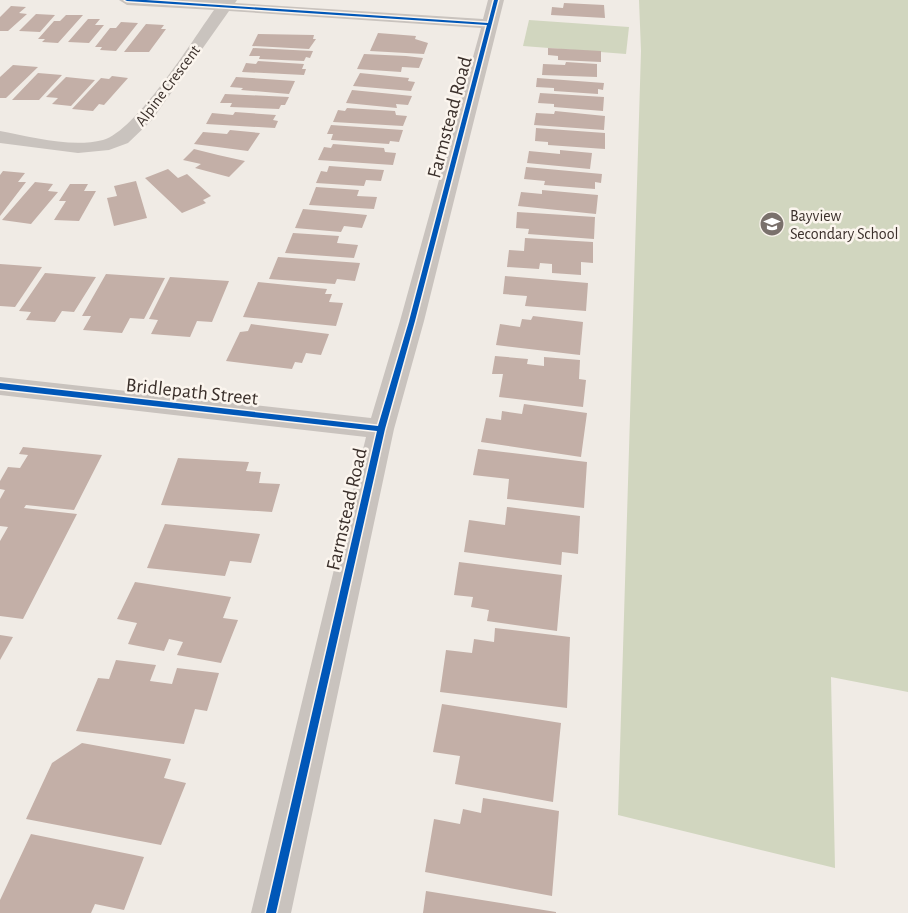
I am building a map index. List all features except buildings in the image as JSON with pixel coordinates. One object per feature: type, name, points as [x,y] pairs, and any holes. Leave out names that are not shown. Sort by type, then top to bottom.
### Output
[{"type":"street","points":[[127,0],[226,4],[490,24]]},
{"type":"street","name":"Farmstead Road","points":[[271,913],[381,429],[415,312],[496,0]]},
{"type":"street","name":"Alpine Crescent","points":[[0,136],[42,144],[86,147],[102,147],[121,140],[133,131],[146,116],[226,4]]},
{"type":"street","name":"Bridlepath Street","points":[[0,386],[381,429]]},
{"type":"green space","points":[[639,0],[908,0],[908,692],[831,677],[835,868],[618,815],[641,51]]},
{"type":"green space","points":[[529,20],[629,27],[626,54],[523,46]]},
{"type":"cycle path","points":[[127,0],[490,24]]},
{"type":"cycle path","points":[[271,913],[381,429],[412,321],[496,0]]},
{"type":"cycle path","points":[[0,386],[381,429]]},
{"type":"place","name":"Bayview Secondary School","points":[[772,224]]}]
